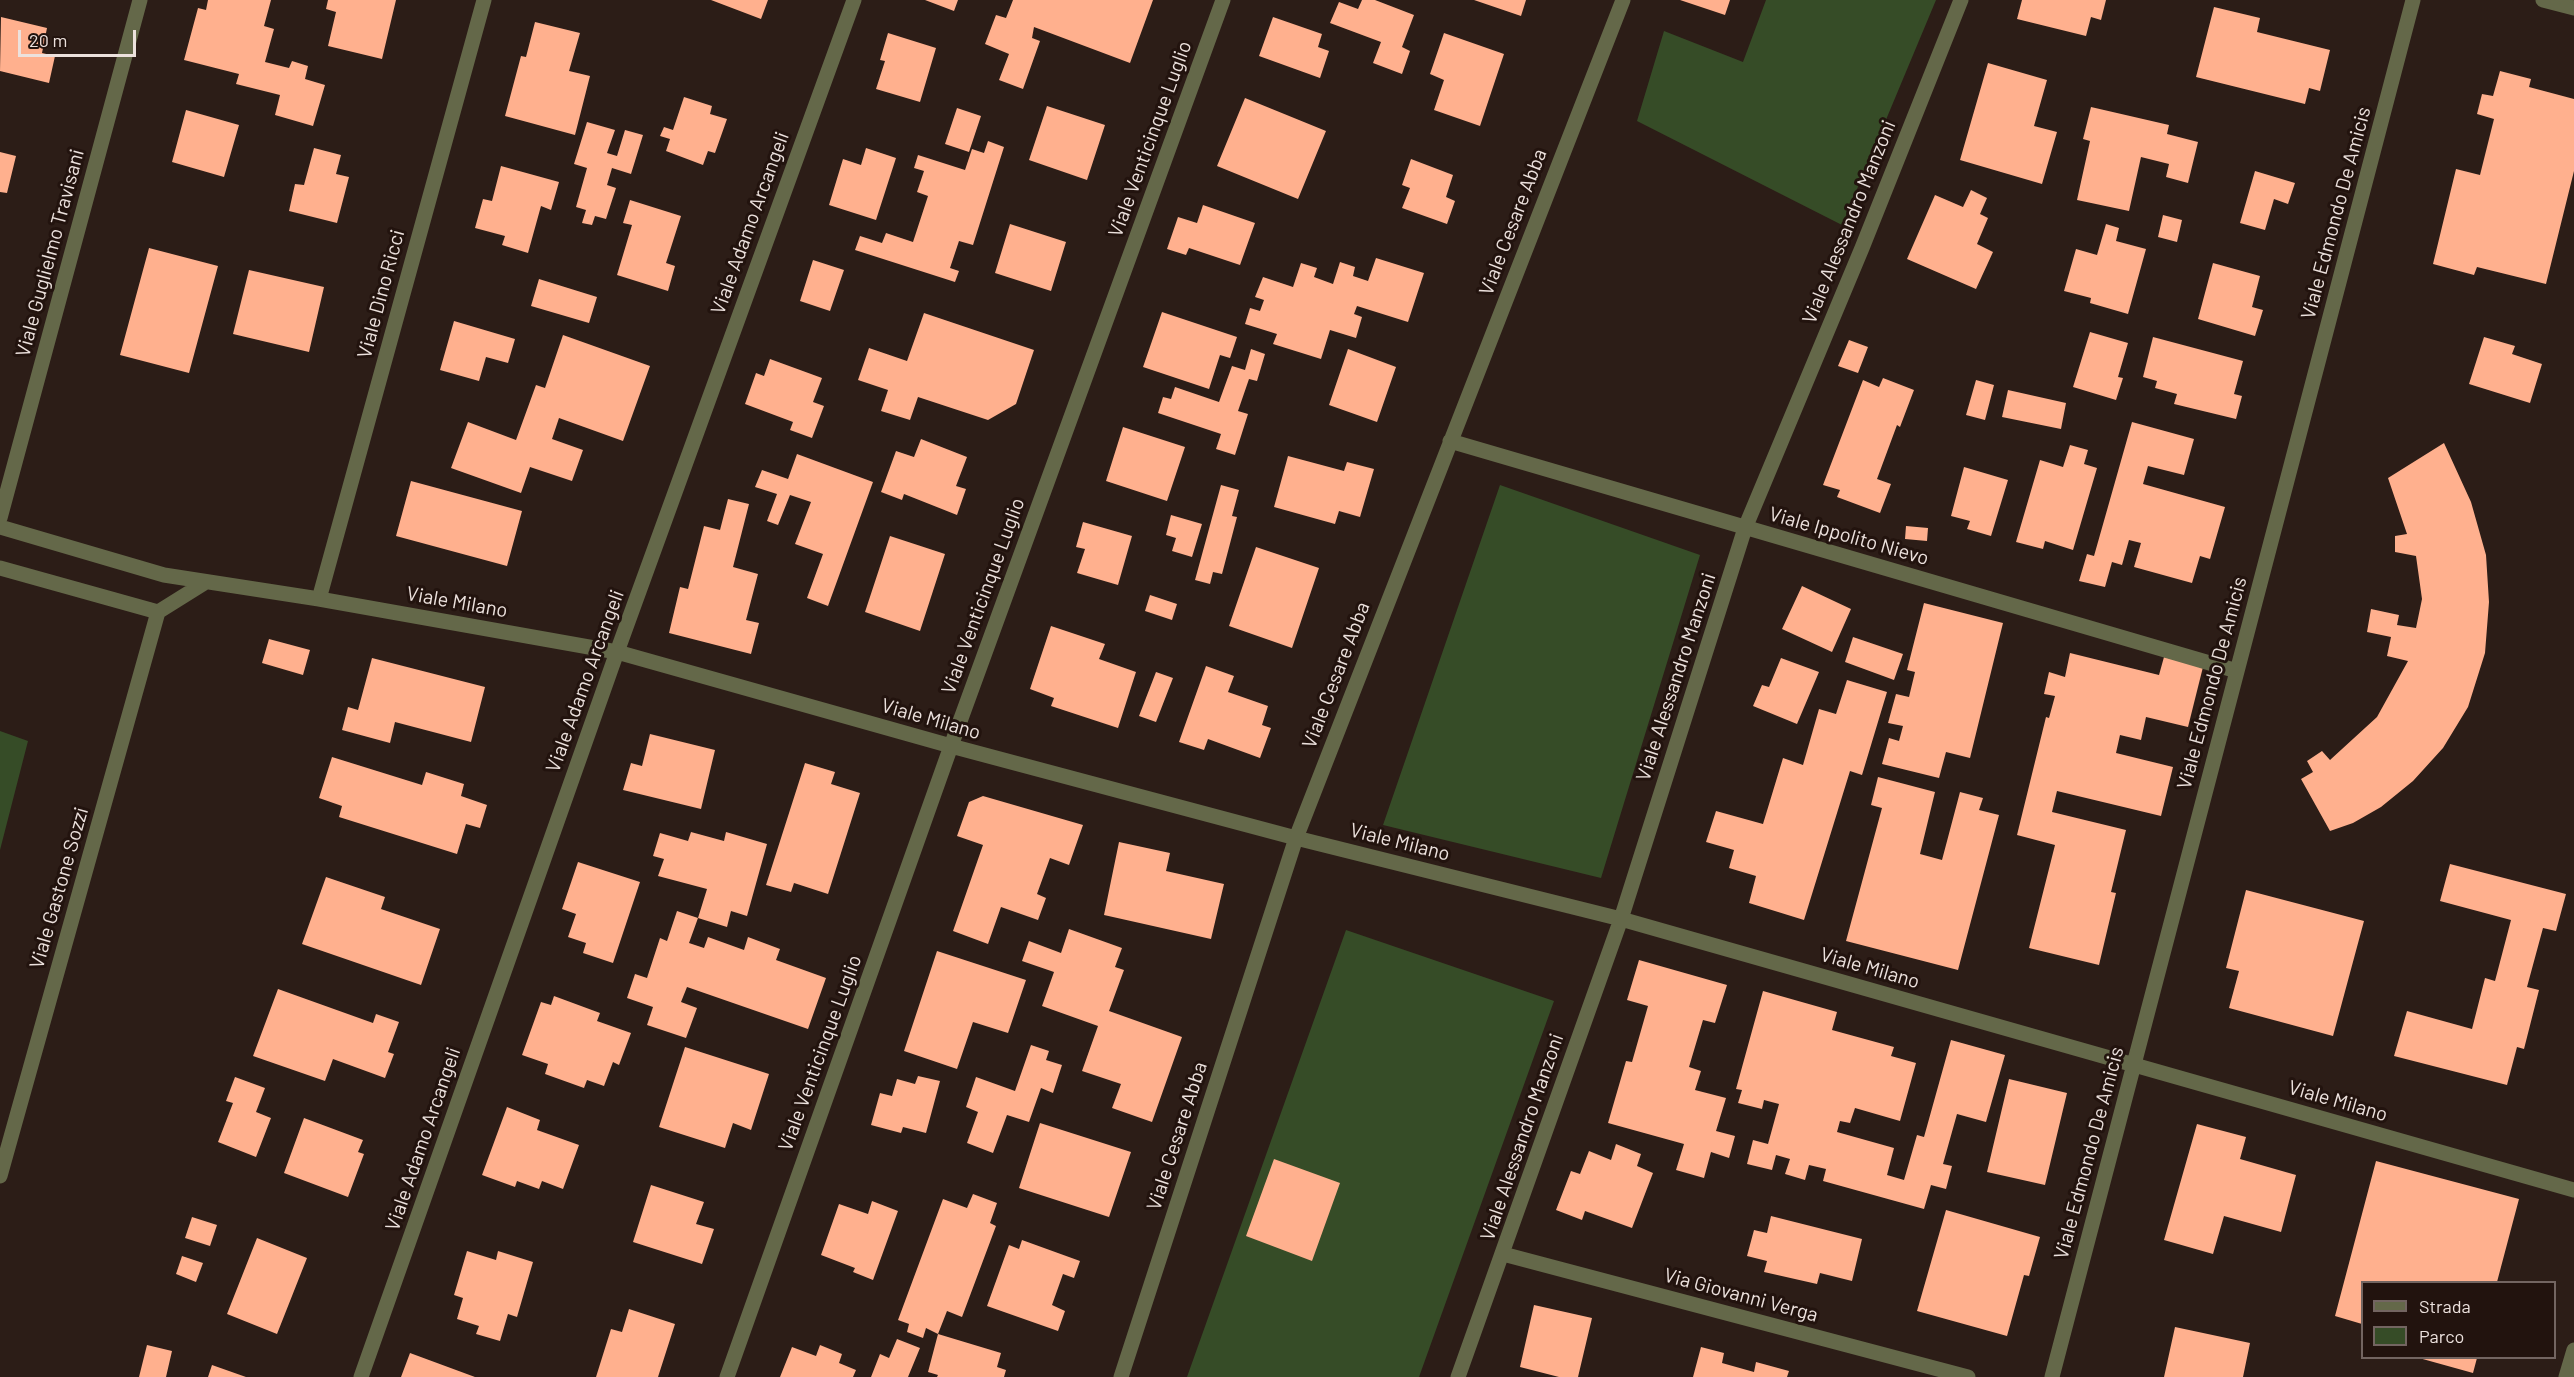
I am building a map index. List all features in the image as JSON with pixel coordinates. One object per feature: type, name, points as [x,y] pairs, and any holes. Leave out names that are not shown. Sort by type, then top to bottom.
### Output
[{"type":"street","name":"Viale Guglielmo Travisani","points":[[0,518],[140,0]]},
{"type":"street","name":"Viale Dino Ricci","points":[[319,599],[484,0]]},
{"type":"street","name":"Viale Adamo Arcangeli","points":[[361,1377],[617,652],[854,0]]},
{"type":"street","name":"Viale Venticinque Luglio","points":[[727,1377],[951,746],[1223,0]]},
{"type":"street","name":"Viale Cesare Abba","points":[[1121,1377],[1296,838],[1623,0]]},
{"type":"street","name":"Viale Alessandro Manzoni","points":[[1458,1377],[1621,919],[1745,528],[1962,0]]},
{"type":"street","name":"Viale Edmondo De Amicis","points":[[2052,1377],[2413,0]]},
{"type":"street","points":[[2543,0],[2574,8]]},
{"type":"street","name":"Viale Ippolito Nievo","points":[[1450,441],[2237,671]]},
{"type":"street","name":"Viale Milano","points":[[0,527],[164,575],[319,599],[617,652],[951,746],[1296,838],[1621,919],[2574,1190]]},
{"type":"street","points":[[0,568],[158,612],[206,582]]},
{"type":"street","name":"Viale Gastone Sozzi","points":[[0,1176],[158,612]]},
{"type":"street","name":"Via Giovanni Verga","points":[[1503,1254],[1968,1377]]},
{"type":"street","points":[[2566,1377],[2574,1350]]},
{"type":"green space","points":[[1766,0],[1936,0],[1842,225],[1637,121],[1664,31],[1743,62]]},
{"type":"green space","points":[[1500,485],[1700,555],[1601,878],[1383,825]]},
{"type":"green space","points":[[0,731],[28,741],[0,850]]},
{"type":"green space","points":[[1346,930],[1554,1001],[1419,1377],[1187,1377]]},
{"type":"building","points":[[208,0],[271,0],[264,26],[274,29],[265,62],[289,68],[292,61],[308,66],[305,79],[325,85],[313,126],[275,115],[280,95],[236,84],[239,74],[184,60],[198,8],[206,10]]},
{"type":"building","points":[[328,0],[396,0],[382,59],[328,46],[336,12],[326,9]]},
{"type":"building","points":[[711,0],[768,0],[761,19]]},
{"type":"building","points":[[925,0],[958,0],[954,11]]},
{"type":"building","points":[[1013,0],[1153,0],[1130,63],[1034,27],[1032,38],[1040,41],[1023,89],[999,80],[1009,54],[985,44],[996,15],[1006,18]]},
{"type":"building","points":[[1362,0],[1375,0],[1414,15],[1402,47],[1410,51],[1402,74],[1373,63],[1381,42],[1330,23],[1339,2],[1358,9]]},
{"type":"building","points":[[1474,0],[1526,0],[1521,16]]},
{"type":"building","points":[[1680,0],[1730,0],[1725,15]]},
{"type":"building","points":[[2022,0],[2106,0],[2101,20],[2091,17],[2086,36],[2017,19]]},
{"type":"building","points":[[2214,7],[2260,18],[2257,32],[2330,50],[2320,91],[2309,88],[2305,104],[2196,77]]},
{"type":"building","points":[[1,17],[47,28],[42,53],[55,56],[49,83],[0,71]]},
{"type":"building","points":[[1273,17],[1322,34],[1318,47],[1329,51],[1320,78],[1259,56]]},
{"type":"building","points":[[535,22],[580,33],[569,71],[590,76],[575,135],[505,116],[521,56],[526,57]]},
{"type":"building","points":[[888,33],[936,48],[920,102],[876,89],[885,61],[880,60]]},
{"type":"building","points":[[1444,33],[1504,54],[1480,126],[1434,110],[1444,80],[1430,74]]},
{"type":"building","points":[[1988,63],[2047,80],[2034,126],[2057,132],[2042,184],[1960,160]]},
{"type":"building","points":[[2500,71],[2531,79],[2529,87],[2574,99],[2574,171],[2546,284],[2477,267],[2474,275],[2433,264],[2456,169],[2480,175],[2494,119],[2477,114],[2482,94],[2493,96]]},
{"type":"building","points":[[684,97],[712,106],[710,114],[727,119],[715,153],[708,151],[703,165],[666,151],[670,139],[660,136],[664,127],[673,130]]},
{"type":"building","points":[[1245,98],[1326,131],[1298,199],[1217,166]]},
{"type":"building","points":[[1047,106],[1105,125],[1087,180],[1029,160]]},
{"type":"building","points":[[2091,107],[2169,125],[2167,134],[2198,142],[2188,183],[2166,177],[2169,164],[2141,157],[2129,211],[2077,200],[2090,141],[2083,139]]},
{"type":"building","points":[[957,108],[981,116],[969,152],[945,144]]},
{"type":"building","points":[[186,110],[239,125],[224,177],[172,162]]},
{"type":"building","points":[[587,122],[615,130],[607,153],[617,156],[625,130],[643,135],[631,174],[612,168],[607,185],[616,188],[606,219],[595,216],[592,225],[582,223],[586,210],[576,207],[587,168],[574,164]]},
{"type":"building","points":[[988,141],[1004,147],[973,245],[959,241],[950,268],[959,271],[955,282],[855,250],[860,236],[882,243],[886,233],[913,242],[928,196],[917,192],[924,171],[914,168],[918,155],[965,170],[972,149],[984,153]]},
{"type":"building","points":[[314,148],[341,155],[336,174],[349,177],[337,223],[289,211],[295,184],[304,185]]},
{"type":"building","points":[[866,148],[896,158],[876,220],[829,205],[843,159],[861,165]]},
{"type":"building","points":[[0,152],[16,156],[7,193],[0,192]]},
{"type":"building","points":[[1411,159],[1453,175],[1446,197],[1455,201],[1447,224],[1402,208],[1410,188],[1402,185]]},
{"type":"building","points":[[501,166],[559,182],[551,210],[541,206],[528,253],[502,245],[505,236],[475,228],[483,199],[492,201]]},
{"type":"building","points":[[2255,171],[2295,183],[2288,204],[2274,199],[2265,230],[2240,223]]},
{"type":"building","points":[[1971,190],[1987,198],[1980,214],[1988,218],[1977,244],[1993,252],[1976,289],[1907,259],[1935,195],[1963,207]]},
{"type":"building","points":[[630,200],[681,216],[666,263],[675,266],[668,291],[617,275],[632,225],[623,223]]},
{"type":"building","points":[[1203,205],[1255,223],[1240,265],[1189,248],[1186,255],[1167,249],[1178,217],[1197,223]]},
{"type":"building","points":[[2163,215],[2182,220],[2177,242],[2158,237]]},
{"type":"building","points":[[1010,224],[1066,242],[1051,291],[995,273]]},
{"type":"building","points":[[2106,224],[2119,228],[2116,241],[2146,249],[2128,314],[2090,303],[2091,298],[2064,291],[2076,249],[2097,255]]},
{"type":"building","points":[[149,248],[218,266],[189,373],[120,355]]},
{"type":"building","points":[[1376,258],[1424,273],[1408,322],[1357,306],[1354,314],[1362,317],[1356,338],[1330,330],[1321,359],[1273,344],[1277,334],[1245,324],[1250,308],[1260,311],[1264,300],[1255,297],[1263,277],[1293,287],[1301,263],[1317,268],[1314,277],[1333,284],[1340,262],[1355,267],[1353,276],[1368,281]]},
{"type":"building","points":[[813,260],[844,270],[830,311],[800,301]]},
{"type":"building","points":[[2213,263],[2260,276],[2252,307],[2263,310],[2255,336],[2198,319]]},
{"type":"building","points":[[249,270],[324,287],[309,352],[233,334]]},
{"type":"building","points":[[539,279],[597,297],[589,323],[531,306]]},
{"type":"building","points":[[1162,312],[1237,337],[1230,358],[1220,355],[1209,389],[1143,367]]},
{"type":"building","points":[[924,313],[1034,350],[1016,404],[988,420],[918,397],[910,420],[881,411],[888,390],[858,380],[869,348],[907,361]]},
{"type":"building","points":[[454,321],[515,339],[508,363],[486,357],[479,381],[440,370]]},
{"type":"building","points":[[2090,332],[2128,343],[2118,377],[2123,378],[2116,400],[2073,387]]},
{"type":"building","points":[[563,335],[650,366],[623,441],[559,418],[552,439],[583,450],[572,481],[530,467],[521,493],[451,468],[468,422],[516,440],[536,385],[545,388]]},
{"type":"building","points":[[2153,337],[2243,361],[2234,394],[2242,396],[2236,419],[2174,404],[2177,394],[2155,388],[2157,381],[2143,377]]},
{"type":"building","points":[[2484,337],[2515,346],[2512,354],[2542,364],[2530,403],[2469,384]]},
{"type":"building","points":[[1849,340],[1868,347],[1858,373],[1838,366]]},
{"type":"building","points":[[1251,349],[1265,354],[1257,381],[1249,379],[1238,411],[1248,414],[1235,455],[1216,449],[1221,434],[1158,413],[1163,397],[1171,399],[1175,387],[1219,402],[1232,366],[1245,370]]},
{"type":"building","points":[[1348,349],[1396,367],[1377,422],[1329,405]]},
{"type":"building","points":[[770,359],[822,378],[813,402],[824,406],[812,438],[790,430],[793,422],[745,404],[756,373],[764,376]]},
{"type":"building","points":[[1883,378],[1914,390],[1900,427],[1897,425],[1877,479],[1891,484],[1880,513],[1837,497],[1840,490],[1823,485],[1863,380],[1879,387]]},
{"type":"building","points":[[1976,380],[1994,385],[1985,420],[1966,415]]},
{"type":"building","points":[[2008,390],[2066,403],[2061,429],[2002,417]]},
{"type":"building","points":[[2132,422],[2194,439],[2184,475],[2148,466],[2143,484],[2225,507],[2210,559],[2200,556],[2192,583],[2134,567],[2141,543],[2129,540],[2122,565],[2112,562],[2105,587],[2079,581],[2087,554],[2094,556]]},
{"type":"building","points":[[1123,427],[1185,447],[1167,501],[1106,481]]},
{"type":"building","points":[[921,439],[967,457],[956,486],[966,489],[957,515],[904,494],[902,500],[881,492],[896,451],[914,457]]},
{"type":"building","points":[[2444,443],[2471,502],[2486,555],[2489,602],[2485,653],[2468,707],[2443,748],[2413,781],[2381,807],[2353,823],[2330,831],[2301,779],[2313,772],[2307,761],[2322,751],[2330,760],[2377,717],[2408,661],[2387,656],[2391,637],[2367,632],[2371,609],[2399,615],[2397,625],[2416,628],[2422,599],[2416,556],[2395,552],[2395,536],[2407,534],[2388,478]]},
{"type":"building","points":[[2070,445],[2088,450],[2084,464],[2097,468],[2073,550],[2045,541],[2043,549],[2016,542],[2040,460],[2063,467]]},
{"type":"building","points":[[797,454],[873,482],[828,606],[807,598],[823,554],[795,544],[811,502],[790,495],[778,525],[767,521],[777,494],[755,487],[762,470],[788,479]]},
{"type":"building","points":[[1288,456],[1344,471],[1347,462],[1374,469],[1360,517],[1339,511],[1335,524],[1274,507]]},
{"type":"building","points":[[1964,467],[2008,480],[1991,536],[1967,529],[1970,521],[1951,516]]},
{"type":"building","points":[[411,481],[522,511],[507,566],[396,536]]},
{"type":"building","points":[[1221,485],[1239,490],[1232,516],[1237,517],[1222,574],[1213,572],[1210,584],[1195,580]]},
{"type":"building","points":[[728,499],[749,504],[733,567],[758,574],[746,620],[759,623],[751,654],[669,633],[680,587],[688,589],[704,526],[720,530]]},
{"type":"building","points":[[1171,515],[1202,524],[1192,557],[1172,551],[1176,538],[1166,535]]},
{"type":"building","points":[[1083,522],[1132,536],[1118,585],[1077,573],[1085,549],[1076,547]]},
{"type":"building","points":[[1906,526],[1928,528],[1927,541],[1905,539]]},
{"type":"building","points":[[890,536],[945,554],[920,631],[865,612]]},
{"type":"building","points":[[1256,547],[1319,568],[1292,648],[1229,626]]},
{"type":"building","points":[[1802,586],[1851,609],[1832,652],[1782,629]]},
{"type":"building","points":[[1150,595],[1177,604],[1172,620],[1145,611]]},
{"type":"building","points":[[1924,603],[2003,623],[1970,758],[1946,752],[1939,778],[1882,764],[1889,738],[1899,741],[1903,726],[1888,723],[1896,694],[1909,697],[1915,672],[1907,670]]},
{"type":"building","points":[[1051,626],[1105,644],[1099,659],[1136,672],[1118,728],[1051,706],[1054,698],[1030,689]]},
{"type":"building","points":[[1853,637],[1903,654],[1894,680],[1845,662]]},
{"type":"building","points":[[269,639],[310,650],[303,675],[262,663]]},
{"type":"building","points":[[2070,653],[2159,675],[2164,657],[2203,667],[2188,727],[2146,717],[2141,740],[2120,735],[2116,753],[2173,767],[2161,816],[2057,791],[2052,812],[2126,830],[2111,892],[2116,893],[2099,965],[2029,948],[2055,845],[2017,835],[2046,717],[2049,718],[2055,696],[2044,694],[2049,672],[2065,677]]},
{"type":"building","points":[[372,658],[485,687],[471,742],[395,722],[390,743],[342,730],[348,707],[358,710]]},
{"type":"building","points":[[1781,658],[1819,672],[1797,724],[1753,706],[1762,685],[1769,687]]},
{"type":"building","points":[[1206,666],[1234,676],[1228,692],[1268,706],[1262,725],[1271,728],[1260,758],[1208,739],[1204,750],[1179,742]]},
{"type":"building","points":[[1156,672],[1173,678],[1156,722],[1139,716]]},
{"type":"building","points":[[1847,680],[1887,692],[1862,775],[1850,771],[1804,920],[1749,903],[1756,876],[1729,868],[1734,850],[1706,842],[1716,811],[1763,824],[1783,758],[1803,765],[1819,709],[1836,714]]},
{"type":"building","points":[[650,734],[715,750],[701,809],[623,790],[631,763],[642,766]]},
{"type":"building","points":[[332,757],[422,785],[426,772],[464,784],[461,796],[487,805],[480,828],[466,824],[457,854],[339,817],[342,806],[319,798]]},
{"type":"building","points":[[805,763],[835,772],[831,784],[860,793],[828,894],[794,883],[791,892],[766,885]]},
{"type":"building","points":[[1878,777],[1935,792],[1920,854],[1942,860],[1960,792],[1983,798],[1979,810],[1999,815],[1958,970],[1846,941],[1882,808],[1871,805]]},
{"type":"building","points":[[983,796],[1083,825],[1069,865],[1050,858],[1037,894],[1046,898],[1038,920],[1001,907],[988,944],[953,931],[983,845],[957,836],[969,802]]},
{"type":"building","points":[[691,832],[724,841],[726,832],[767,844],[747,916],[731,911],[727,927],[698,918],[707,889],[658,876],[664,859],[653,856],[660,833],[688,841]]},
{"type":"building","points":[[1119,842],[1170,853],[1166,871],[1224,884],[1211,939],[1104,915]]},
{"type":"building","points":[[578,862],[640,882],[613,963],[583,953],[586,943],[568,937],[576,914],[562,909]]},
{"type":"building","points":[[2450,864],[2566,894],[2556,931],[2543,928],[2527,987],[2539,990],[2524,1049],[2517,1047],[2507,1085],[2394,1056],[2407,1011],[2472,1029],[2485,978],[2495,981],[2511,920],[2440,901]]},
{"type":"building","points":[[326,877],[385,897],[381,909],[440,929],[421,985],[302,944]]},
{"type":"building","points":[[2246,890],[2364,921],[2333,1036],[2229,1008],[2239,971],[2226,968]]},
{"type":"building","points":[[677,911],[698,918],[689,943],[704,948],[708,937],[744,950],[748,937],[780,949],[776,960],[826,978],[808,1029],[687,987],[681,1002],[697,1008],[686,1038],[647,1025],[653,1007],[627,998],[635,974],[647,978],[660,938],[667,941]]},
{"type":"building","points":[[1069,929],[1122,948],[1115,967],[1124,970],[1109,1011],[1182,1037],[1152,1122],[1112,1108],[1121,1084],[1082,1071],[1098,1026],[1042,1006],[1054,972],[1022,961],[1029,941],[1061,953]]},
{"type":"building","points":[[937,951],[1026,980],[1008,1033],[973,1022],[957,1069],[904,1051]]},
{"type":"building","points":[[1639,960],[1727,985],[1715,1023],[1703,1020],[1689,1067],[1701,1071],[1695,1090],[1726,1098],[1716,1131],[1735,1136],[1729,1158],[1711,1152],[1704,1178],[1676,1170],[1684,1144],[1608,1123],[1626,1061],[1632,1062],[1648,1006],[1627,1000]]},
{"type":"building","points":[[278,989],[373,1023],[376,1014],[399,1022],[388,1052],[394,1054],[385,1078],[333,1059],[325,1081],[253,1056]]},
{"type":"building","points":[[1763,991],[1837,1012],[1832,1030],[1894,1047],[1891,1056],[1916,1063],[1900,1121],[1855,1108],[1850,1123],[1840,1121],[1837,1132],[1894,1148],[1887,1175],[1904,1180],[1917,1135],[1924,1137],[1951,1040],[2005,1055],[1986,1122],[1957,1114],[1943,1164],[1952,1166],[1946,1189],[1931,1185],[1924,1209],[1823,1181],[1826,1169],[1809,1165],[1805,1180],[1785,1174],[1790,1159],[1776,1155],[1772,1170],[1747,1164],[1753,1140],[1768,1144],[1779,1104],[1764,1100],[1762,1109],[1738,1103],[1742,1090],[1736,1089]]},
{"type":"building","points":[[554,996],[600,1013],[597,1021],[631,1033],[619,1065],[613,1062],[604,1086],[587,1080],[584,1088],[545,1074],[548,1064],[522,1055],[541,1002],[551,1005]]},
{"type":"building","points":[[1031,1045],[1049,1051],[1046,1060],[1062,1065],[1053,1093],[1041,1088],[1029,1122],[1007,1115],[993,1153],[967,1143],[978,1112],[966,1107],[976,1077],[1015,1091]]},
{"type":"building","points":[[685,1047],[769,1074],[751,1130],[733,1123],[725,1148],[659,1127]]},
{"type":"building","points":[[918,1076],[940,1081],[926,1133],[903,1127],[901,1133],[871,1125],[880,1093],[892,1096],[897,1079],[915,1084]]},
{"type":"building","points":[[235,1077],[265,1088],[256,1112],[271,1118],[256,1157],[218,1142],[233,1103],[226,1101]]},
{"type":"building","points":[[2009,1079],[2067,1093],[2045,1185],[1987,1172]]},
{"type":"building","points":[[507,1107],[540,1120],[537,1130],[579,1145],[563,1189],[542,1181],[539,1189],[517,1181],[515,1187],[482,1175]]},
{"type":"building","points":[[304,1118],[363,1140],[358,1152],[364,1154],[348,1197],[284,1173]]},
{"type":"building","points":[[1040,1123],[1131,1152],[1109,1217],[1019,1188]]},
{"type":"building","points":[[2197,1124],[2246,1137],[2240,1159],[2296,1175],[2281,1232],[2224,1216],[2213,1254],[2164,1240]]},
{"type":"building","points":[[1616,1144],[1641,1154],[1637,1166],[1653,1173],[1632,1228],[1585,1211],[1582,1220],[1556,1210],[1571,1171],[1580,1174],[1589,1151],[1611,1160]]},
{"type":"building","points":[[1274,1159],[1340,1183],[1312,1261],[1246,1236]]},
{"type":"building","points":[[2376,1161],[2519,1199],[2497,1281],[2361,1281],[2361,1324],[2335,1316]]},
{"type":"building","points":[[651,1185],[704,1202],[696,1224],[714,1229],[702,1264],[633,1242]]},
{"type":"building","points":[[973,1194],[997,1203],[990,1223],[996,1226],[962,1317],[947,1311],[938,1334],[926,1328],[923,1338],[907,1332],[909,1324],[898,1320],[943,1199],[967,1208]]},
{"type":"building","points":[[872,1201],[898,1211],[873,1280],[853,1272],[855,1268],[821,1255],[839,1204],[868,1214]]},
{"type":"building","points":[[1946,1210],[2040,1237],[2029,1276],[2024,1275],[2007,1336],[1917,1311]]},
{"type":"building","points":[[1771,1216],[1862,1239],[1852,1281],[1820,1273],[1817,1284],[1764,1272],[1767,1261],[1747,1256],[1754,1230],[1767,1233]]},
{"type":"building","points":[[192,1217],[217,1225],[210,1246],[185,1238]]},
{"type":"building","points":[[257,1238],[307,1258],[277,1334],[227,1314]]},
{"type":"building","points":[[1022,1240],[1080,1261],[1074,1278],[1063,1274],[1052,1305],[1065,1311],[1058,1331],[987,1306],[1009,1245],[1019,1249]]},
{"type":"building","points":[[467,1251],[496,1260],[498,1251],[533,1262],[517,1317],[508,1314],[500,1341],[476,1334],[479,1326],[457,1319],[463,1298],[454,1295]]},
{"type":"building","points":[[182,1256],[203,1263],[196,1282],[176,1274]]},
{"type":"building","points":[[1534,1305],[1592,1318],[1578,1377],[1559,1377],[1520,1367]]},
{"type":"building","points":[[629,1309],[675,1324],[658,1377],[596,1377],[611,1329],[622,1332]]},
{"type":"building","points":[[2175,1327],[2250,1343],[2243,1377],[2164,1377]]},
{"type":"building","points":[[938,1334],[1001,1353],[997,1367],[1006,1370],[1004,1377],[937,1377],[938,1375],[928,1372]]},
{"type":"building","points":[[897,1339],[920,1348],[908,1377],[871,1377],[880,1354],[889,1358]]},
{"type":"building","points":[[147,1345],[172,1351],[166,1377],[139,1377]]},
{"type":"building","points":[[820,1345],[842,1354],[839,1363],[856,1370],[853,1377],[780,1377],[792,1347],[816,1356]]},
{"type":"building","points":[[1701,1347],[1724,1353],[1722,1363],[1754,1372],[1756,1362],[1789,1371],[1787,1377],[1693,1377]]},
{"type":"building","points":[[410,1353],[475,1377],[401,1377]]},
{"type":"building","points":[[2423,1359],[2477,1359],[2473,1373]]},
{"type":"building","points":[[212,1365],[246,1377],[208,1377]]}]
